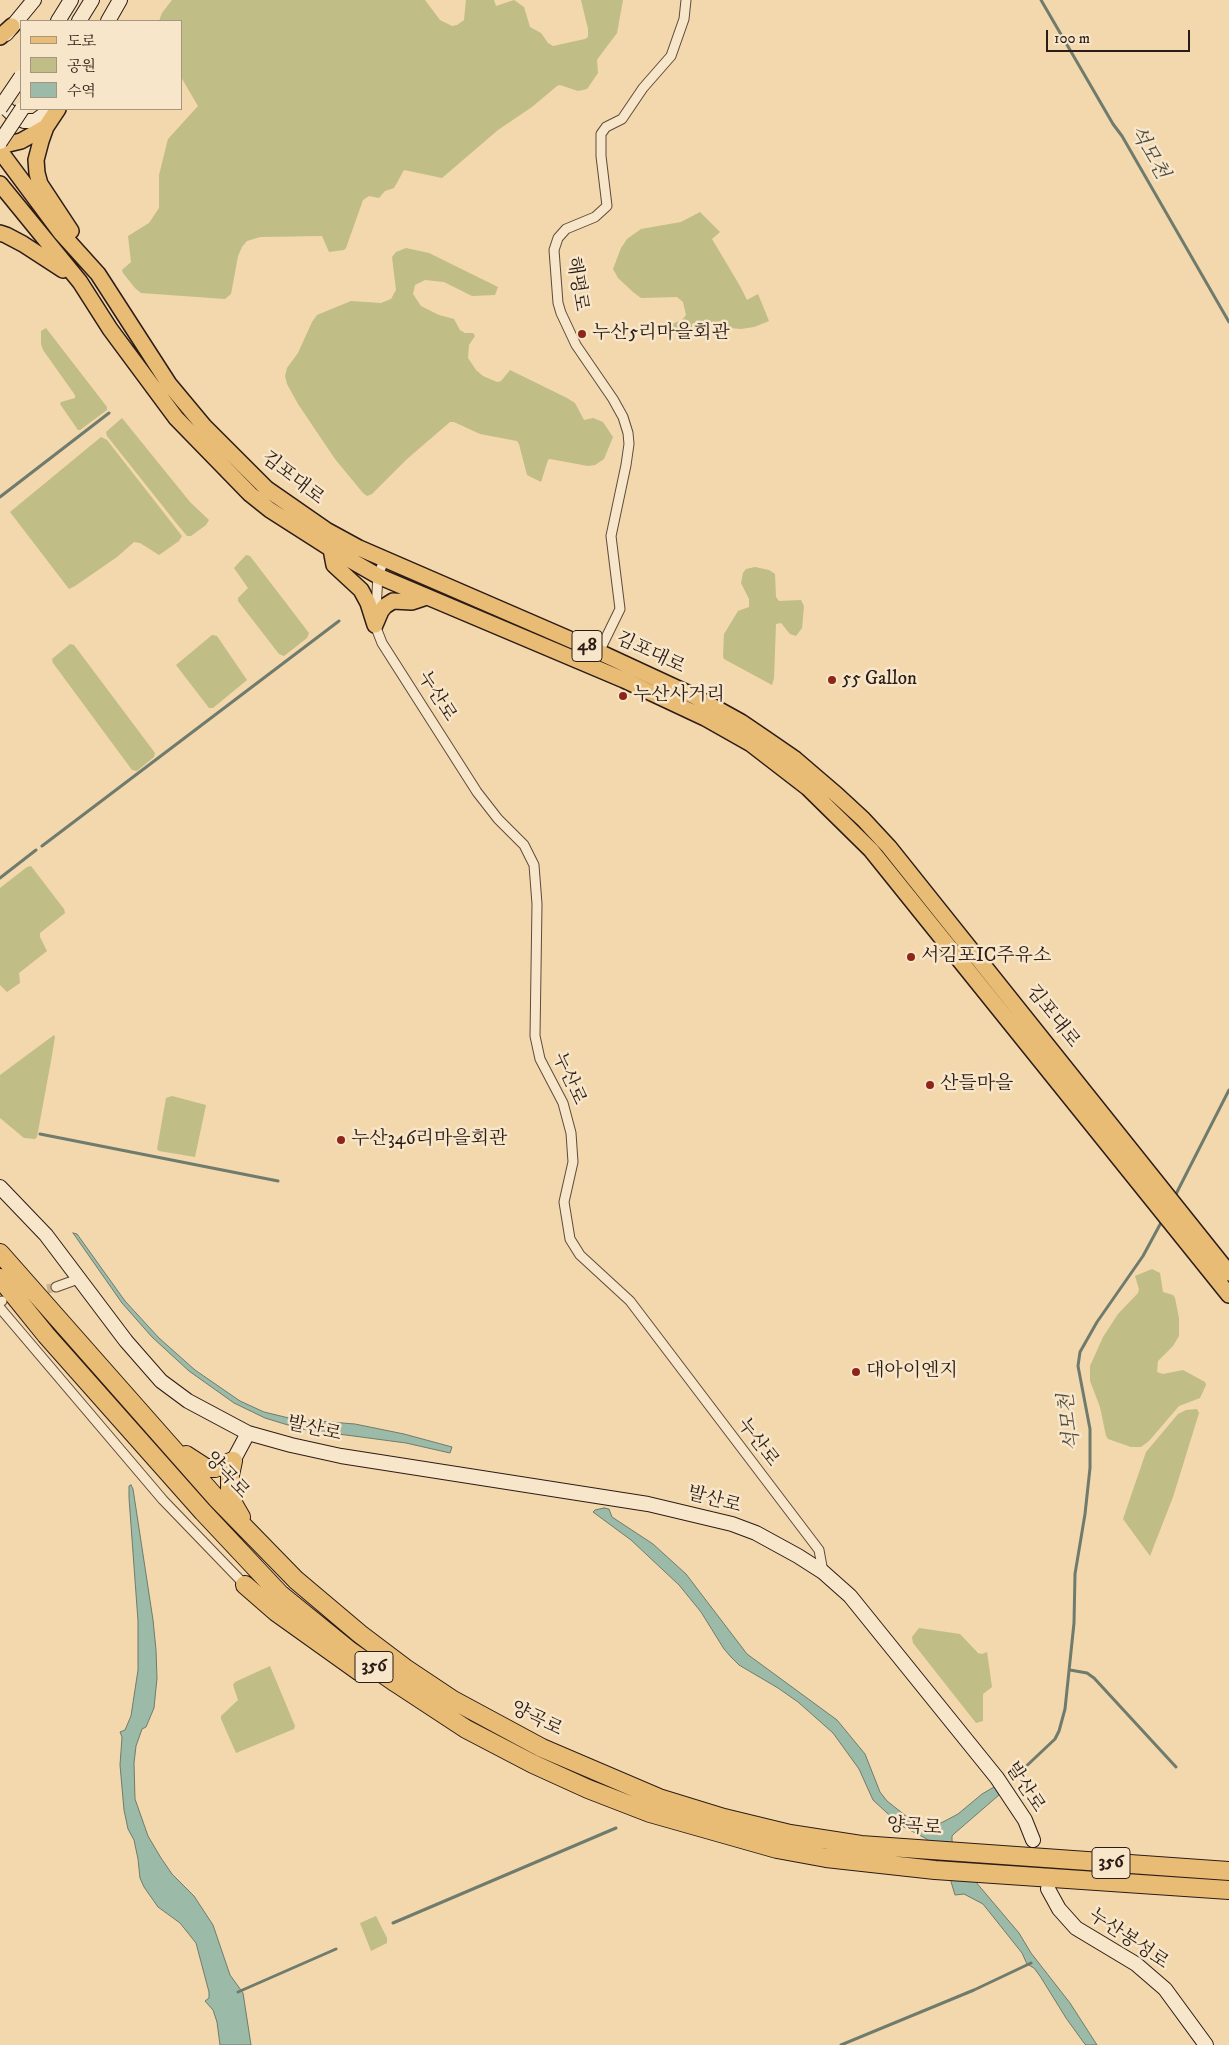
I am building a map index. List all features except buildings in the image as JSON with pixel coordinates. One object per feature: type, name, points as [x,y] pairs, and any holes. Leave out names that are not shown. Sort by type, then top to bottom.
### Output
[{"type":"highway","name":"양곡로","points":[[0,1253],[148,1422],[296,1580],[360,1634],[405,1668],[454,1700],[542,1748],[659,1798],[724,1818],[790,1834],[861,1845],[1229,1871]]},
{"type":"highway","name":"양곡로","points":[[0,1278],[46,1335],[262,1576],[350,1651],[466,1729],[533,1764],[588,1789],[650,1813],[777,1849],[826,1858],[872,1864],[1229,1890]]},
{"type":"highway","points":[[148,1422],[199,1465],[206,1468],[215,1468],[233,1461]]},
{"type":"highway","points":[[233,1461],[230,1475],[230,1492],[234,1505],[257,1540]]},
{"type":"highway","points":[[245,1585],[276,1612],[358,1671],[403,1698],[466,1729]]},
{"type":"main road","points":[[0,37],[12,26]]},
{"type":"main road","points":[[57,110],[46,127],[37,154],[38,178],[98,274]]},
{"type":"main road","points":[[0,146],[21,142],[46,127]]},
{"type":"main road","name":"김포대로","points":[[0,151],[6,165],[61,234],[98,274],[169,384],[204,426],[267,489],[326,530],[384,560],[545,628],[694,696],[740,722],[815,775],[863,819],[889,847],[995,978],[1153,1178],[1229,1295]]},
{"type":"main road","name":"김포대로","points":[[0,184],[80,282],[110,330],[176,418],[220,465],[270,510],[330,549],[378,576],[592,667],[706,718],[751,744],[808,788],[871,850],[1147,1195],[1229,1273]]},
{"type":"main road","points":[[0,234],[6,234],[39,253],[80,282]]},
{"type":"main road","points":[[330,549],[334,565],[361,590],[375,625]]},
{"type":"main road","points":[[375,625],[381,611],[393,601],[412,602],[427,597]]},
{"type":"main road","points":[[538,644],[545,628]]},
{"type":"main road","points":[[965,968],[977,971],[987,982],[995,978]]},
{"type":"street","points":[[0,42],[34,0]]},
{"type":"street","points":[[59,20],[71,0]]},
{"type":"street","points":[[80,20],[92,0]]},
{"type":"street","points":[[109,20],[120,0]]},
{"type":"street","name":"해평로","points":[[592,667],[620,609],[611,536],[626,465],[629,444],[628,433],[623,417],[613,399],[576,345],[561,313],[558,303],[554,250],[558,238],[566,229],[595,218],[607,206],[601,156],[601,134],[606,127],[622,119],[642,88],[671,56],[684,18],[686,0]]},
{"type":"street","points":[[0,108],[20,78]]},
{"type":"street","points":[[0,102],[12,114],[24,121],[35,121],[51,110]]},
{"type":"street","points":[[0,142],[21,110]]},
{"type":"street","name":"누산로","points":[[384,560],[378,576],[375,625],[382,643],[477,792],[498,819],[521,841],[532,858],[536,889],[535,1036],[540,1059],[563,1104],[571,1133],[573,1162],[564,1202],[570,1239],[580,1255],[630,1301],[819,1550],[823,1572]]},
{"type":"street","name":"발산로","points":[[0,1187],[30,1217],[81,1278],[126,1342],[161,1381],[188,1401],[248,1433],[341,1456],[648,1504],[697,1514],[756,1533],[798,1556],[823,1572],[850,1596],[998,1778],[1025,1820],[1033,1840]]},
{"type":"street","points":[[56,1287],[81,1278]]},
{"type":"street","points":[[1,1304],[163,1500],[245,1585]]},
{"type":"street","points":[[233,1461],[248,1433]]},
{"type":"street","name":"누산봉성로","points":[[1048,1889],[1059,1909],[1076,1928],[1136,1964],[1165,1989],[1206,2045]]},
{"type":"green space","points":[[172,0],[425,0],[440,20],[452,26],[464,20],[466,0],[494,0],[496,6],[514,0],[524,7],[530,27],[541,33],[548,43],[553,46],[588,37],[581,0],[623,0],[617,33],[597,60],[598,73],[587,89],[578,91],[560,85],[557,86],[532,107],[498,130],[442,178],[404,170],[394,188],[385,191],[379,198],[369,196],[363,200],[344,250],[329,252],[322,236],[260,237],[247,241],[238,256],[231,294],[225,299],[141,293],[122,270],[131,262],[128,236],[149,223],[159,208],[159,175],[168,139],[198,106],[182,79],[182,20],[159,20],[162,13]]},
{"type":"green space","points":[[700,212],[720,232],[712,239],[747,300],[758,294],[769,321],[754,327],[741,329],[700,325],[665,333],[650,328],[641,328],[641,325],[649,323],[662,328],[682,320],[686,315],[683,302],[677,297],[641,298],[633,292],[618,278],[613,269],[621,248],[627,239],[641,229],[681,222]]},
{"type":"green space","points":[[406,248],[429,253],[498,287],[495,295],[472,296],[444,282],[425,280],[415,285],[413,294],[421,306],[439,315],[454,319],[460,330],[465,333],[473,333],[475,336],[469,345],[468,358],[476,370],[483,376],[497,382],[501,381],[510,370],[575,403],[584,420],[593,418],[603,422],[613,437],[604,459],[595,465],[588,466],[550,459],[541,482],[527,475],[517,441],[480,434],[450,422],[407,459],[372,494],[367,496],[363,493],[335,459],[298,404],[287,384],[285,376],[287,368],[298,353],[317,315],[351,301],[381,303],[391,299],[396,290],[392,257],[396,252]]},
{"type":"green space","points":[[46,328],[107,407],[107,410],[80,430],[78,430],[60,404],[75,398],[75,395],[43,350],[41,331]]},
{"type":"green space","points":[[122,418],[190,502],[209,520],[206,525],[191,536],[187,536],[107,436],[106,432]]},
{"type":"green space","points":[[101,437],[107,440],[182,536],[179,541],[159,555],[140,543],[134,542],[117,557],[69,589],[10,512]]},
{"type":"green space","points":[[246,555],[250,556],[309,633],[307,638],[284,656],[279,654],[238,601],[238,598],[248,588],[234,568]]},
{"type":"green space","points":[[755,567],[769,570],[775,574],[776,597],[779,601],[801,600],[804,606],[802,628],[796,636],[790,634],[781,623],[776,624],[774,678],[772,685],[724,659],[723,656],[724,634],[738,611],[749,607],[749,599],[741,583],[743,573],[746,569]]},
{"type":"green space","points":[[212,635],[217,636],[247,680],[213,708],[209,708],[176,665]]},
{"type":"green space","points":[[70,644],[74,645],[155,753],[154,757],[137,771],[132,770],[53,663],[52,659]]},
{"type":"green space","points":[[31,866],[64,909],[65,913],[40,933],[47,951],[19,973],[20,983],[7,992],[0,985],[0,888]]},
{"type":"green space","points":[[54,1035],[37,1137],[35,1139],[24,1138],[0,1118],[0,1075]]},
{"type":"green space","points":[[172,1096],[206,1105],[195,1157],[159,1151],[157,1149],[166,1098]]},
{"type":"green space","points":[[1152,1269],[1160,1273],[1163,1292],[1173,1295],[1175,1298],[1179,1318],[1179,1336],[1173,1346],[1158,1361],[1157,1372],[1163,1374],[1183,1370],[1205,1382],[1206,1385],[1200,1398],[1179,1406],[1149,1441],[1141,1447],[1131,1447],[1108,1439],[1106,1436],[1100,1407],[1090,1381],[1090,1366],[1103,1337],[1118,1314],[1138,1293],[1139,1289],[1135,1276]]},
{"type":"green space","points":[[1197,1409],[1199,1413],[1173,1497],[1150,1556],[1123,1519],[1146,1452],[1178,1414],[1186,1410]]},
{"type":"green space","points":[[919,1628],[960,1634],[978,1653],[987,1652],[992,1687],[983,1694],[983,1721],[976,1723],[913,1643],[912,1637]]},
{"type":"green space","points":[[270,1666],[295,1726],[294,1729],[236,1753],[221,1719],[221,1716],[238,1700],[233,1685],[235,1682]]},
{"type":"green space","points":[[376,1916],[387,1938],[387,1943],[371,1951],[360,1923]]},
{"type":"water","points":[[73,1233],[77,1234],[125,1301],[159,1338],[195,1370],[240,1401],[264,1412],[293,1419],[355,1424],[404,1434],[452,1447],[450,1453],[406,1443],[301,1429],[265,1418],[234,1403],[189,1371],[152,1337],[122,1303]]},
{"type":"water","points":[[131,1485],[153,1620],[157,1678],[154,1708],[146,1727],[142,1729],[136,1746],[134,1763],[135,1799],[148,1836],[161,1858],[172,1874],[194,1896],[213,1925],[230,1975],[243,1993],[251,2045],[220,2045],[217,2022],[213,2010],[205,2001],[209,1998],[209,1992],[196,1943],[180,1923],[158,1907],[144,1887],[140,1878],[134,1840],[128,1829],[124,1810],[120,1765],[122,1737],[120,1732],[125,1730],[131,1716],[138,1670],[138,1621],[129,1498],[129,1486]]},
{"type":"water","points":[[604,1508],[609,1509],[612,1517],[653,1544],[686,1574],[747,1654],[837,1720],[865,1754],[880,1792],[887,1801],[911,1820],[934,1826],[958,1814],[982,1794],[994,1787],[999,1795],[955,1833],[952,1836],[952,1841],[975,1881],[1019,1933],[1031,1953],[1070,2003],[1097,2045],[1086,2045],[1084,2043],[1040,1976],[1034,1968],[1027,1964],[1022,1953],[983,1904],[964,1894],[955,1895],[949,1875],[933,1844],[900,1825],[873,1800],[859,1769],[833,1733],[798,1702],[739,1665],[724,1649],[701,1612],[679,1585],[631,1540],[593,1512]]},
{"type":"waterway","name":"석모천","points":[[1041,0],[1229,322]]},
{"type":"waterway","points":[[0,497],[109,413]]},
{"type":"waterway","points":[[42,846],[339,621]]},
{"type":"waterway","points":[[0,878],[36,850]]},
{"type":"waterway","name":"석모천","points":[[1175,1196],[1229,1090]]},
{"type":"waterway","points":[[40,1134],[278,1181]]},
{"type":"waterway","name":"석모천","points":[[1019,1773],[1055,1739],[1065,1709],[1074,1623],[1075,1574],[1090,1468],[1090,1429],[1078,1366],[1080,1352],[1097,1322],[1143,1256],[1163,1219]]},
{"type":"waterway","points":[[1070,1670],[1087,1673],[1094,1678],[1176,1767]]},
{"type":"waterway","points":[[393,1923],[616,1828]]},
{"type":"waterway","points":[[238,1992],[336,1949]]},
{"type":"waterway","points":[[841,2045],[974,1990],[1031,1963]]},
{"type":"tunnel","points":[[34,1292],[56,1287]]},
{"type":"place","name":"누산5리마을회관","points":[[582,334]]},
{"type":"place","name":"55 Gallon","points":[[832,680]]},
{"type":"place","name":"누산사거리","points":[[623,696]]},
{"type":"place","name":"서김포IC주유소","points":[[911,957]]},
{"type":"place","name":"산들마을","points":[[930,1085]]},
{"type":"place","name":"누산346리마을회관","points":[[341,1140]]},
{"type":"place","name":"대아이엔지","points":[[856,1372]]}]
